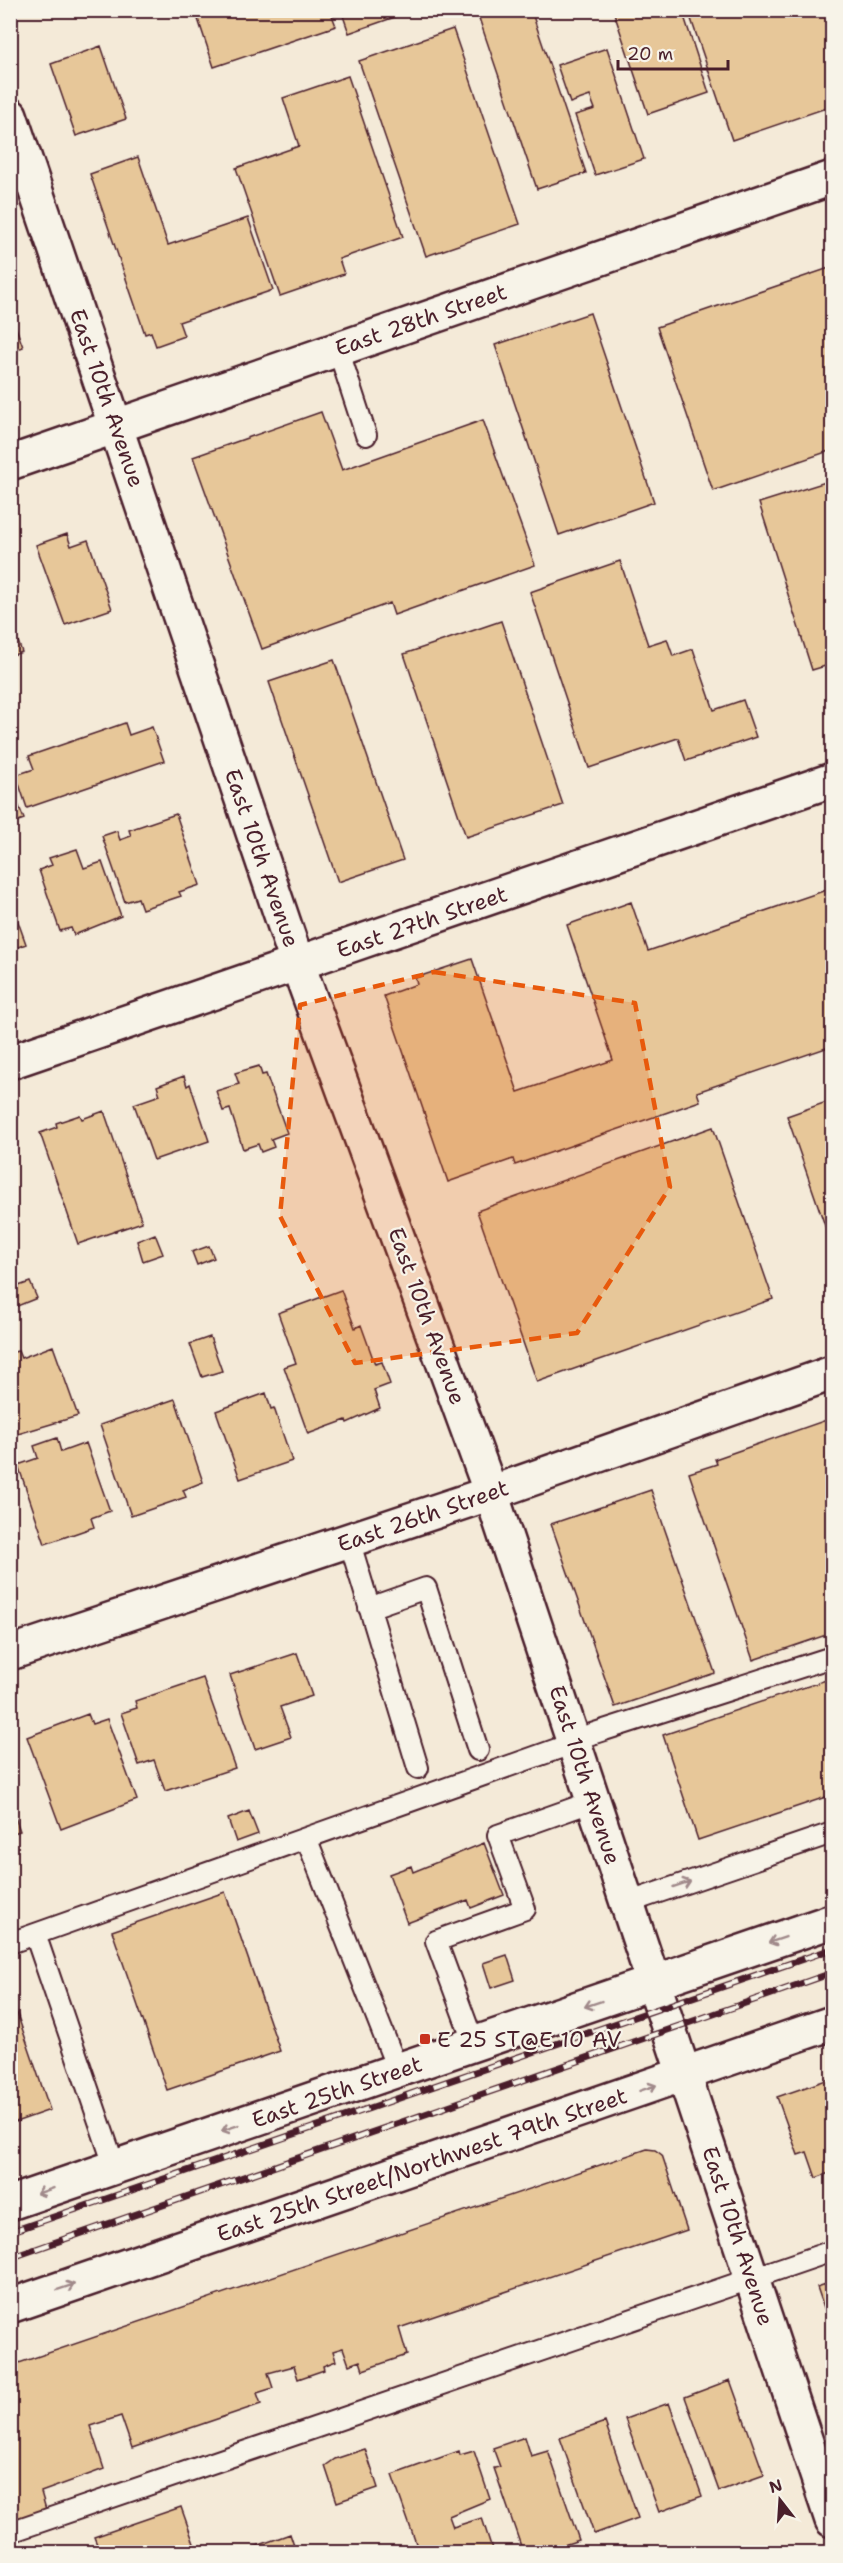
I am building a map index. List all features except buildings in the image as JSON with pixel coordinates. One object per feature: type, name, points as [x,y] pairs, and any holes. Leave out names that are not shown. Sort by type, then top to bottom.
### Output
[{"type":"street","name":"East 10th Avenue","points":[[10,115],[298,965],[491,1493],[832,2520]]},
{"type":"street","name":"East 28th Street","points":[[10,463],[832,178]]},
{"type":"street","name":"East 27th Street","points":[[10,1062],[832,780]]},
{"type":"street","name":"East 26th Street","points":[[10,1653],[491,1493],[832,1373]]},
{"type":"street","name":"East 25th Street","points":[[10,2203],[832,1921]]},
{"type":"street","name":"East 25th Street/Northwest 79th Street","points":[[10,2306],[832,2023]]},
{"type":"lane","points":[[338,349],[366,435]]},
{"type":"lane","points":[[350,1540],[418,1768]]},
{"type":"lane","points":[[369,1608],[426,1588],[478,1750]]},
{"type":"lane","points":[[10,1943],[307,1840],[574,1742],[832,1657]]},
{"type":"lane","points":[[474,2044],[436,1941],[525,1909],[498,1835],[594,1801]]},
{"type":"lane","points":[[627,1903],[832,1833]]},
{"type":"lane","points":[[307,1840],[398,2071]]},
{"type":"lane","points":[[35,1934],[115,2168]]},
{"type":"lane","points":[[10,2532],[832,2251]]},
{"type":"highlighted area","points":[[434,972],[635,1003],[670,1187],[577,1333],[355,1363],[280,1216],[300,1005]]},
{"type":"railway","points":[[10,2232],[832,1949]]},
{"type":"railway","points":[[10,2258],[832,1973]]},
{"type":"place","name":"E 25 ST@E 10 AV","points":[[425,2039]]}]
